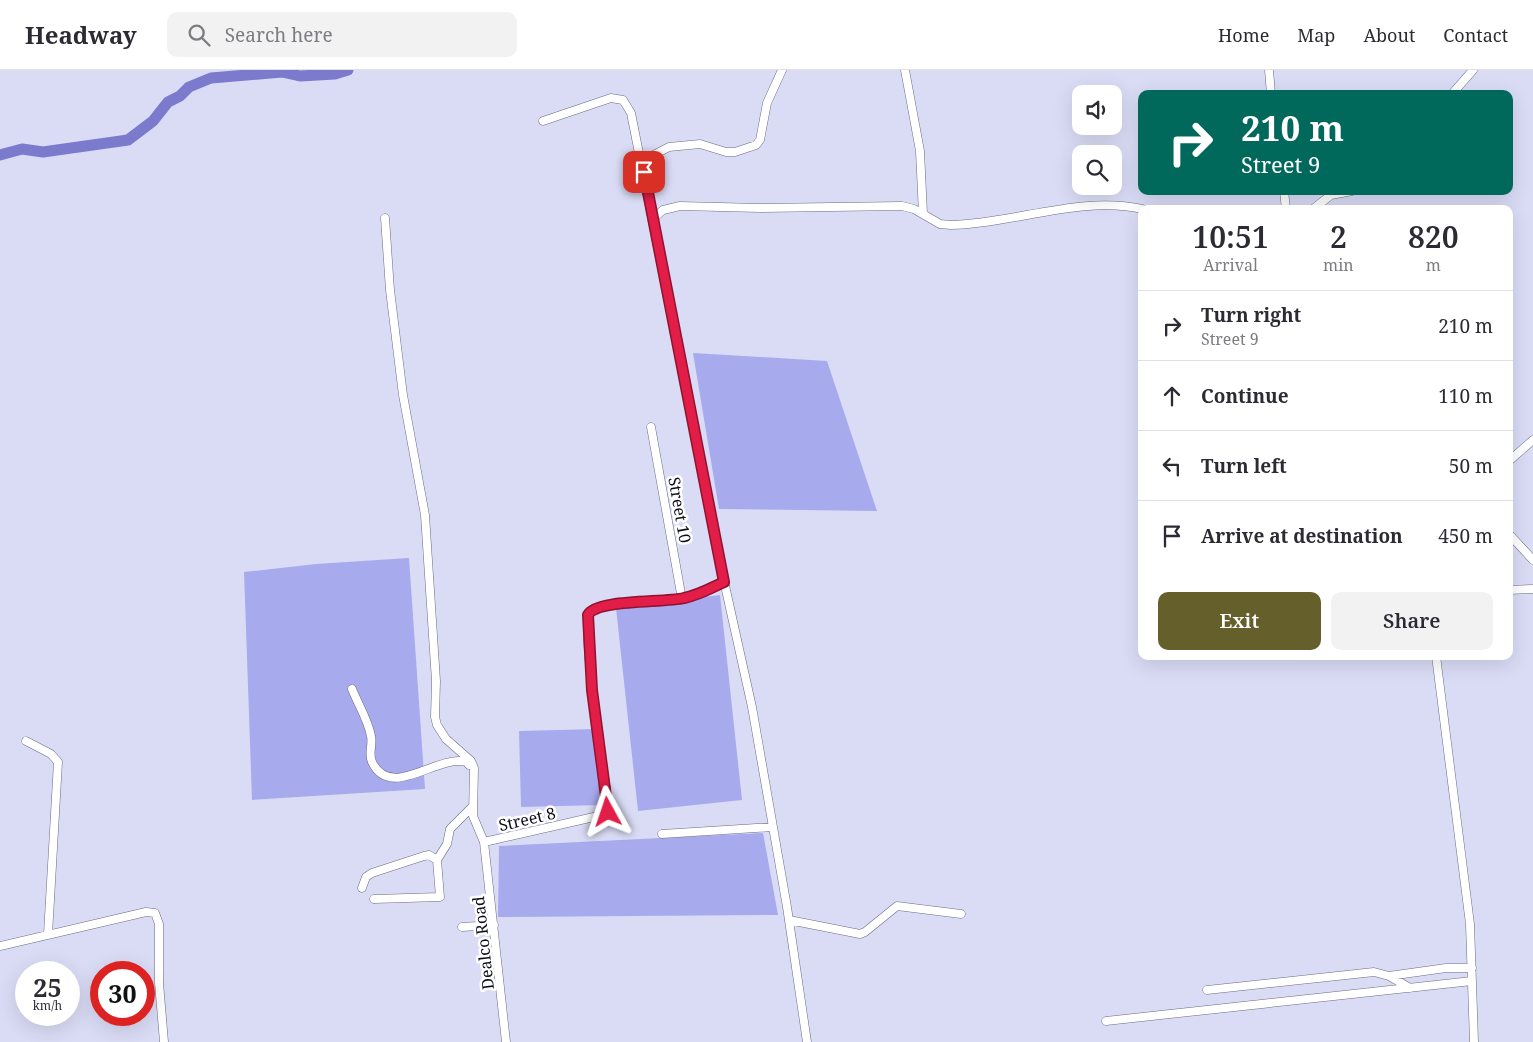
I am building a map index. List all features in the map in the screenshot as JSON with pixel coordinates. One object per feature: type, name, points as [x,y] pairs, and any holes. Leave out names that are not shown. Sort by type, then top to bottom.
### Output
[{"type":"street","points":[[642,161],[669,147],[700,144],[726,152],[735,152],[756,145],[760,140],[768,102],[782,70]]},
{"type":"street","points":[[905,70],[920,151],[923,214]]},
{"type":"street","points":[[1269,70],[1271,90]]},
{"type":"street","points":[[1456,90],[1473,70]]},
{"type":"street","points":[[543,121],[611,98],[623,100],[631,113],[724,582],[752,707],[789,920],[806,1042]]},
{"type":"street","points":[[1318,205],[1331,195]]},
{"type":"street","points":[[653,219],[663,210],[680,206],[760,208],[906,206],[940,224],[951,226],[1078,207],[1121,206],[1138,208]]},
{"type":"street","points":[[385,218],[390,290],[403,396],[425,515],[436,681],[434,717],[446,739],[471,761],[475,772]]},
{"type":"street","name":"Street 10","points":[[651,426],[682,599]]},
{"type":"street","points":[[1513,458],[1533,440]]},
{"type":"street","points":[[1513,538],[1533,560]]},
{"type":"street","points":[[682,599],[702,593],[724,582]]},
{"type":"street","points":[[1513,590],[1533,589]]},
{"type":"street","name":"Street 8","points":[[484,842],[605,816],[609,808],[592,690],[588,615],[599,606],[682,599]]},
{"type":"street","points":[[1437,660],[1470,924],[1474,1042]]},
{"type":"street","points":[[352,690],[370,734],[372,762],[382,774],[401,778],[456,760],[466,762],[475,772]]},
{"type":"street","points":[[26,741],[51,754],[58,762],[48,934]]},
{"type":"street","name":"Dealco Road","points":[[475,772],[472,805],[477,828],[484,842],[506,1042]]},
{"type":"street","points":[[374,899],[440,897],[436,860],[447,844],[450,829],[472,805]]},
{"type":"street","points":[[662,834],[773,827]]},
{"type":"street","points":[[362,888],[366,876],[372,873],[424,856],[429,856],[436,860]]},
{"type":"street","points":[[789,920],[860,934],[897,906],[961,914]]},
{"type":"street","points":[[0,946],[146,912],[155,913],[159,924],[159,983],[164,1042]]},
{"type":"street","points":[[462,927],[494,925]]},
{"type":"street","points":[[1207,990],[1366,973],[1389,976],[1430,970],[1472,968]]},
{"type":"street","points":[[1428,986],[1430,970]]},
{"type":"street","points":[[1389,976],[1410,988]]},
{"type":"street","points":[[1106,1021],[1472,981]]},
{"type":"shaded area","points":[[693,353],[827,361],[877,511],[719,509]]},
{"type":"shaded area","points":[[409,558],[425,789],[252,800],[244,572],[316,564]]},
{"type":"shaded area","points":[[720,595],[742,800],[638,811],[616,608]]},
{"type":"shaded area","points":[[597,729],[601,805],[521,807],[519,731]]},
{"type":"shaded area","points":[[763,833],[778,915],[498,917],[499,846]]},
{"type":"waterway","points":[[0,155],[22,149],[43,152],[128,140],[153,121],[168,102],[180,96],[189,87],[211,78],[282,72],[300,76],[335,74],[348,70]]},
{"type":"route","points":[[608,812],[598,724],[592,690],[588,625],[590,611],[599,606],[612,604],[652,603],[696,596],[724,582],[644,172]]}]
